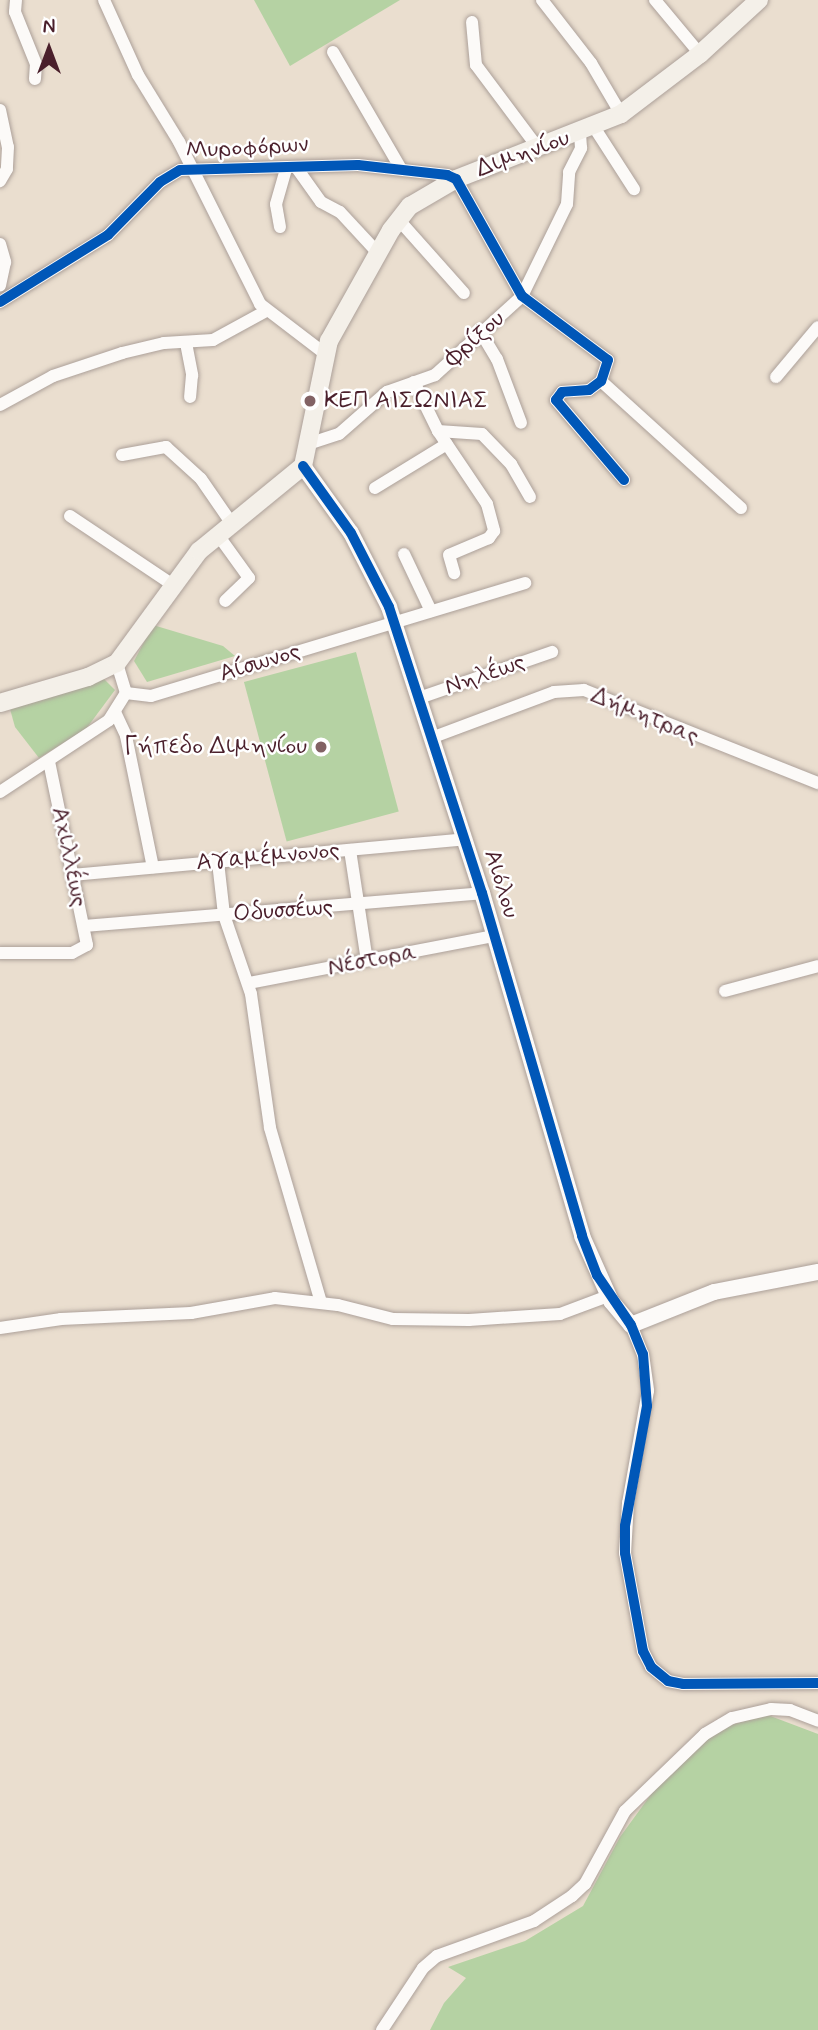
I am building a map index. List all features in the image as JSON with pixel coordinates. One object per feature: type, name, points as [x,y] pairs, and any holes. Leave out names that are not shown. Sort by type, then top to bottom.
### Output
[{"type":"main road","name":"Διμηνίου","points":[[303,467],[311,443],[324,354],[377,252],[398,219],[424,196],[456,179],[587,130],[621,114],[700,54],[754,1]]},
{"type":"main road","points":[[3,698],[88,677],[117,663],[187,564],[303,467]]},
{"type":"street","points":[[16,0],[15,12],[36,64],[34,79]]},
{"type":"street","points":[[104,0],[138,75],[266,311],[324,354]]},
{"type":"street","points":[[541,0],[591,63],[621,114]]},
{"type":"street","points":[[655,0],[700,54]]},
{"type":"street","points":[[472,22],[476,65],[538,148]]},
{"type":"street","points":[[333,52],[400,167]]},
{"type":"street","points":[[0,110],[8,147],[7,169],[0,181]]},
{"type":"street","points":[[587,130],[634,189]]},
{"type":"street","name":"Φρίξου","points":[[311,443],[339,434],[382,395],[435,375],[480,331],[522,296],[566,204],[569,172],[587,130]]},
{"type":"street","points":[[280,227],[276,204],[291,167],[321,202],[340,212],[377,252]]},
{"type":"street","name":"Μυροφόρων","points":[[0,302],[108,235],[160,182],[190,168],[400,167],[456,179]]},
{"type":"street","points":[[456,179],[522,296],[605,357],[609,367],[601,381],[585,392],[562,393],[556,402],[624,480]]},
{"type":"street","points":[[398,219],[464,293]]},
{"type":"street","points":[[0,244],[5,262],[0,285]]},
{"type":"street","points":[[0,405],[71,369],[150,346],[186,343],[227,335],[266,311]]},
{"type":"street","points":[[776,377],[818,327]]},
{"type":"street","points":[[480,331],[497,359],[521,423]]},
{"type":"street","points":[[186,343],[192,375],[190,397]]},
{"type":"street","points":[[601,381],[741,508]]},
{"type":"street","points":[[414,382],[438,431],[487,503],[494,531],[489,538],[449,555],[454,573]]},
{"type":"street","points":[[438,431],[482,434],[511,464],[530,497]]},
{"type":"street","points":[[375,488],[447,444]]},
{"type":"street","points":[[122,455],[159,445],[169,448],[201,479],[248,578],[225,601]]},
{"type":"street","name":"Αιόλου","points":[[303,467],[352,533],[394,622],[482,893],[582,1236],[608,1296],[631,1325]]},
{"type":"street","points":[[70,516],[173,585]]},
{"type":"street","points":[[404,554],[431,611]]},
{"type":"street","name":"Αίσωνος","points":[[125,693],[151,696],[525,583]]},
{"type":"street","name":"Νηλέως","points":[[419,698],[552,652]]},
{"type":"street","points":[[0,792],[95,733],[116,712],[125,693],[117,663]]},
{"type":"street","name":"Δήμητρας","points":[[431,738],[554,692],[584,690],[818,783]]},
{"type":"street","points":[[116,712],[126,736],[153,867]]},
{"type":"street","name":"Αχιλλέως","points":[[0,953],[84,950],[88,942],[50,762]]},
{"type":"street","name":"Αγαμέμνονος","points":[[72,875],[465,839]]},
{"type":"street","points":[[350,850],[367,961]]},
{"type":"street","points":[[218,862],[224,915],[248,983],[270,1128],[321,1302]]},
{"type":"street","name":"Οδυσσέως","points":[[84,926],[482,893]]},
{"type":"street","name":"Νέστορα","points":[[248,983],[494,936]]},
{"type":"street","points":[[725,991],[818,966]]},
{"type":"street","points":[[818,1272],[714,1292],[631,1325],[643,1354],[648,1391],[628,1503],[625,1553],[647,1659],[668,1681],[683,1684],[818,1683]]},
{"type":"street","points":[[0,1328],[61,1319],[191,1313],[275,1298],[321,1302],[393,1319],[433,1321],[560,1314],[608,1296]]},
{"type":"street","points":[[382,2030],[423,1968],[437,1956],[534,1921],[572,1896],[584,1884],[625,1811],[705,1734],[732,1718],[771,1709],[790,1710],[818,1721]]},
{"type":"green space","points":[[254,0],[400,0],[290,66]]},
{"type":"green space","points":[[153,625],[223,646],[235,656],[147,682],[134,661]]},
{"type":"green space","name":"Γήπεδο Διμηνίου","points":[[356,652],[399,811],[287,841],[244,682]]},
{"type":"green space","points":[[103,678],[115,690],[86,729],[39,758],[15,727],[10,709]]},
{"type":"green space","points":[[765,1714],[818,1734],[818,2030],[430,2030],[444,2003],[466,1978],[448,1967],[525,1941],[583,1906],[620,1837],[655,1789],[702,1743],[729,1726]]},
{"type":"cycle path","points":[[0,302],[108,235],[160,182],[180,170],[358,165],[447,175],[456,179],[522,296],[608,360],[601,381],[589,390],[562,392],[556,400],[624,480]]},
{"type":"cycle path","points":[[303,466],[351,533],[389,607],[482,893],[582,1236],[597,1275],[631,1325],[643,1354],[647,1406],[625,1526],[625,1553],[643,1651],[651,1667],[668,1681],[683,1684],[818,1683]]},
{"type":"place","name":"ΚΕΠ ΑΙΣΩΝΙΑΣ","points":[[310,401]]},
{"type":"place","name":"Γήπεδο Διμηνίου","points":[[321,747]]}]
